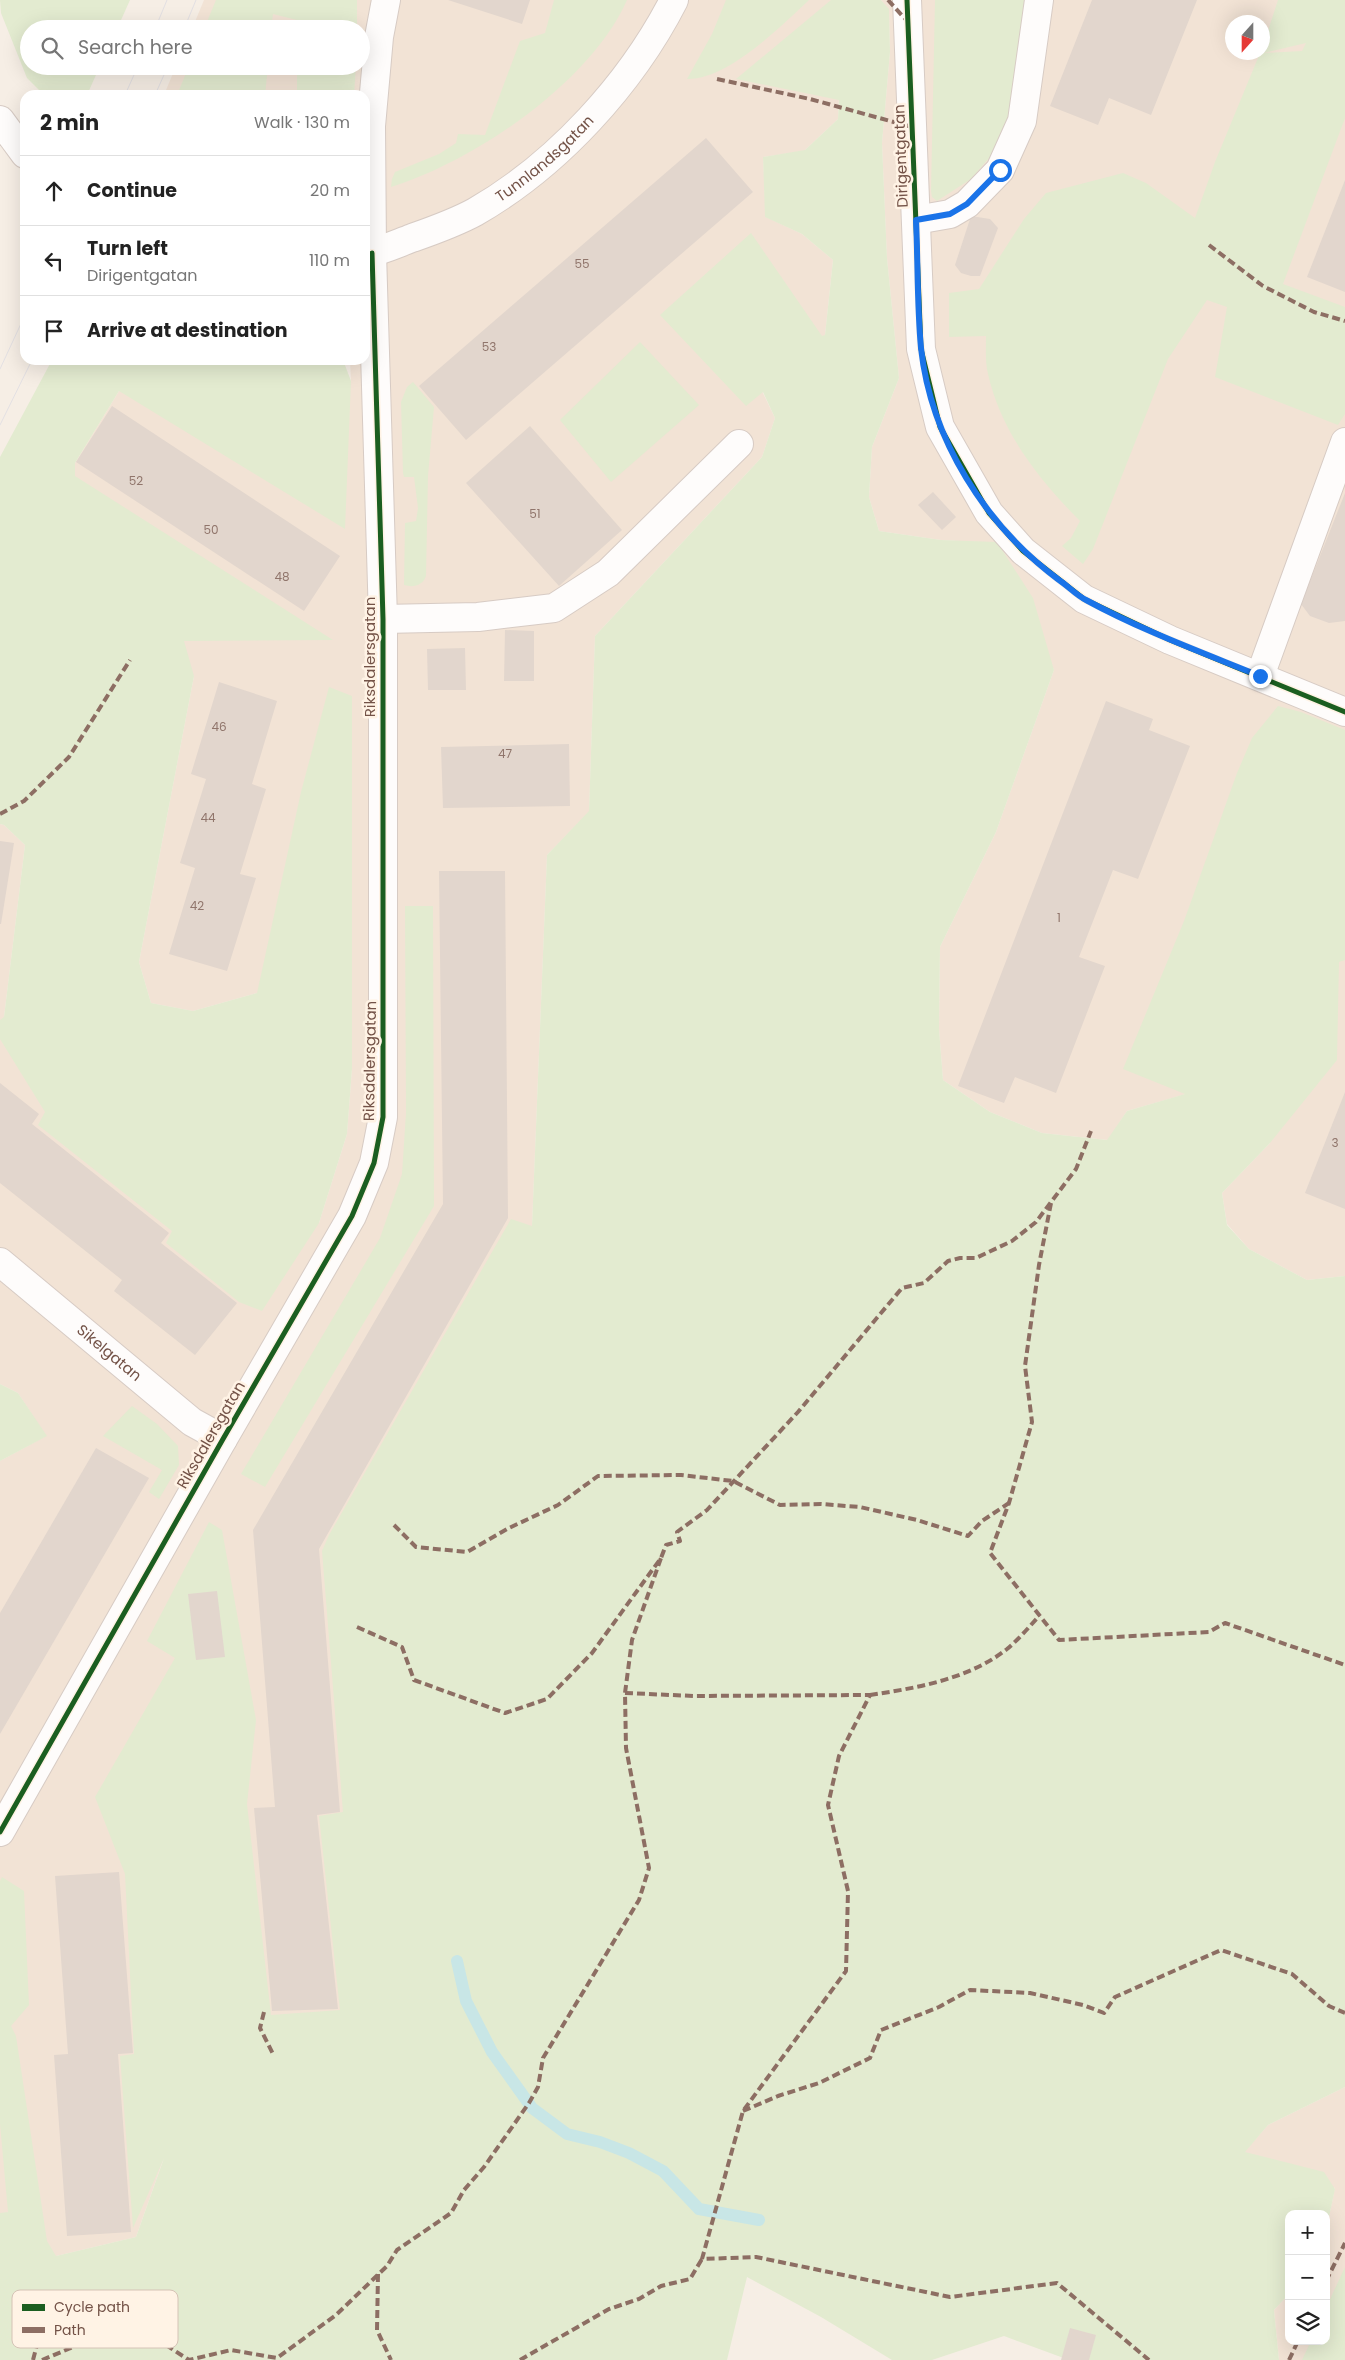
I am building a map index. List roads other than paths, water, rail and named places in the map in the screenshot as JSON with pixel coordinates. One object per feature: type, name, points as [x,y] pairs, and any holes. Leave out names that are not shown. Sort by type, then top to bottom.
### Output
[{"type":"street","name":"Riksdalersgatan","points":[[370,169],[371,126],[380,36],[386,0]]},
{"type":"street","name":"Tunnlandsgatan","points":[[370,253],[473,213],[521,183],[600,108],[656,34],[674,0]]},
{"type":"street","name":"Dirigentgatan","points":[[907,0],[921,349],[929,390],[940,427],[989,512],[1023,551],[1084,599],[1170,640],[1345,712]]},
{"type":"street","points":[[916,220],[950,214],[967,204],[1000,170],[1022,121],[1039,0]]},
{"type":"street","points":[[0,120],[20,147]]},
{"type":"street","name":"Riksdalersgatan","points":[[0,1832],[222,1439],[352,1216],[374,1163],[383,1117],[383,619],[370,303]]},
{"type":"street","points":[[1260,676],[1345,442]]},
{"type":"street","points":[[383,619],[478,618],[554,608],[608,573],[739,444]]},
{"type":"street","name":"Sikelgatan","points":[[0,1262],[192,1422],[222,1439]]},
{"type":"waterway","points":[[457,1961],[466,2001],[492,2052],[532,2108],[567,2134],[600,2142],[629,2153],[663,2171],[699,2209],[759,2220]]},
{"type":"tram line","points":[[159,20],[167,0]]},
{"type":"tram line","points":[[188,20],[196,0]]},
{"type":"tram line","points":[[127,90],[134,75]]},
{"type":"tram line","points":[[157,90],[164,75]]},
{"type":"tram line","points":[[0,369],[20,326]]},
{"type":"tram line","points":[[0,425],[30,365]]}]
